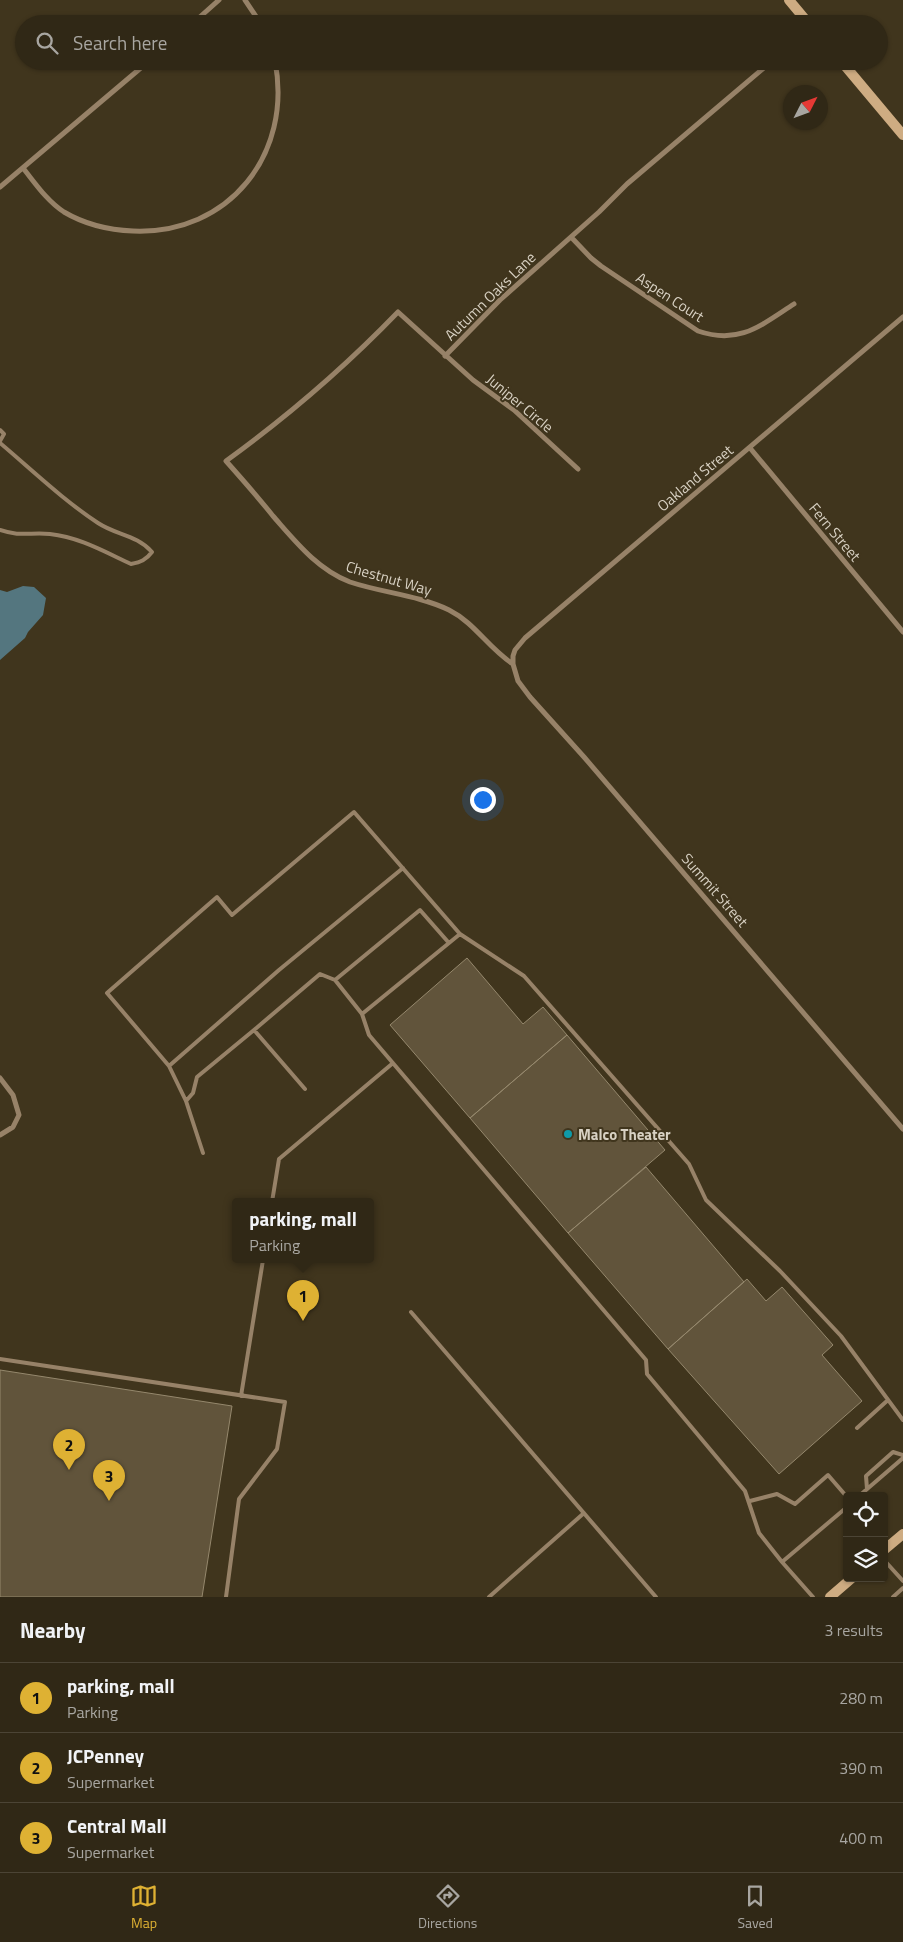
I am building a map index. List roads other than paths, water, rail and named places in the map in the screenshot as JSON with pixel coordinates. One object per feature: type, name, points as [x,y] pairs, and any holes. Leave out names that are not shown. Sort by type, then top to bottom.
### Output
[{"type":"street","points":[[202,15],[219,0]]},
{"type":"street","points":[[246,0],[256,15]]},
{"type":"street","points":[[789,0],[802,15]]},
{"type":"street","points":[[0,187],[138,70]]},
{"type":"street","points":[[23,168],[56,206],[90,224],[118,230],[146,232],[197,221],[216,211],[237,193],[263,159],[271,142],[278,110],[279,78],[277,70]]},
{"type":"street","name":"Autumn Oaks Lane","points":[[226,461],[310,396],[369,342],[398,312],[446,356],[500,300],[627,184],[761,70]]},
{"type":"street","points":[[849,70],[903,135]]},
{"type":"street","name":"Aspen Court","points":[[571,237],[601,266],[698,331],[712,336],[726,337],[754,330],[794,304]]},
{"type":"street","name":"Oakland Street","points":[[513,664],[515,650],[525,638],[903,317]]},
{"type":"street","name":"Juniper Circle","points":[[446,356],[473,380],[514,410],[578,470]]},
{"type":"street","name":"Fern Street","points":[[750,448],[903,632]]},
{"type":"street","name":"Chestnut Way","points":[[226,461],[305,552],[321,566],[351,582],[432,603],[451,611],[467,622],[501,657],[513,664]]},
{"type":"street","name":"Summit Street","points":[[513,664],[518,680],[530,697],[604,780],[903,1129]]},
{"type":"street","points":[[0,1078],[13,1094],[19,1115],[13,1127],[0,1135]]},
{"type":"street","points":[[888,1547],[903,1534]]},
{"type":"street","points":[[830,1597],[847,1582]]},
{"type":"lane","points":[[0,430],[4,434],[0,442],[52,488],[100,524],[132,537],[146,545],[152,552],[148,558],[131,564],[72,538],[49,534],[13,534],[0,530]]},
{"type":"lane","points":[[203,1153],[186,1101],[169,1066],[107,993],[217,897],[232,915],[354,812],[460,934],[524,976],[689,1164],[706,1200],[780,1271],[841,1336],[903,1420]]},
{"type":"lane","points":[[169,1066],[279,970],[403,868]]},
{"type":"lane","points":[[335,980],[420,910],[449,944]]},
{"type":"lane","points":[[362,1014],[460,934]]},
{"type":"lane","points":[[186,1101],[193,1093],[197,1077],[320,974],[335,980],[362,1014],[369,1035],[646,1360],[647,1374],[745,1491],[750,1500],[760,1533],[782,1562],[813,1597]]},
{"type":"lane","points":[[254,1030],[305,1089]]},
{"type":"lane","points":[[273,1198],[279,1159],[393,1063]]},
{"type":"lane","points":[[241,1396],[263,1263]]},
{"type":"lane","points":[[411,1312],[656,1597]]},
{"type":"lane","points":[[0,1359],[285,1402],[277,1449],[239,1499],[226,1597]]},
{"type":"lane","points":[[857,1428],[888,1400]]},
{"type":"lane","points":[[864,1492],[903,1457],[893,1452],[866,1476],[867,1489]]},
{"type":"lane","points":[[750,1500],[776,1494],[795,1504],[828,1475],[843,1492]]},
{"type":"lane","points":[[782,1562],[843,1510]]},
{"type":"lane","points":[[489,1597],[584,1513]]},
{"type":"lane","points":[[888,1564],[903,1581]]},
{"type":"lane","points":[[893,1597],[903,1588]]},
{"type":"water","points":[[23,586],[34,587],[46,598],[43,615],[25,638],[0,660],[0,590],[7,592]]},
{"type":"place","name":"Malco Theater","points":[[568,1134]]},
{"type":"place","name":"parking, mall","points":[[303,1321]]},
{"type":"place","name":"JCPenney","points":[[69,1470]]},
{"type":"place","name":"Central Mall","points":[[109,1501]]}]
